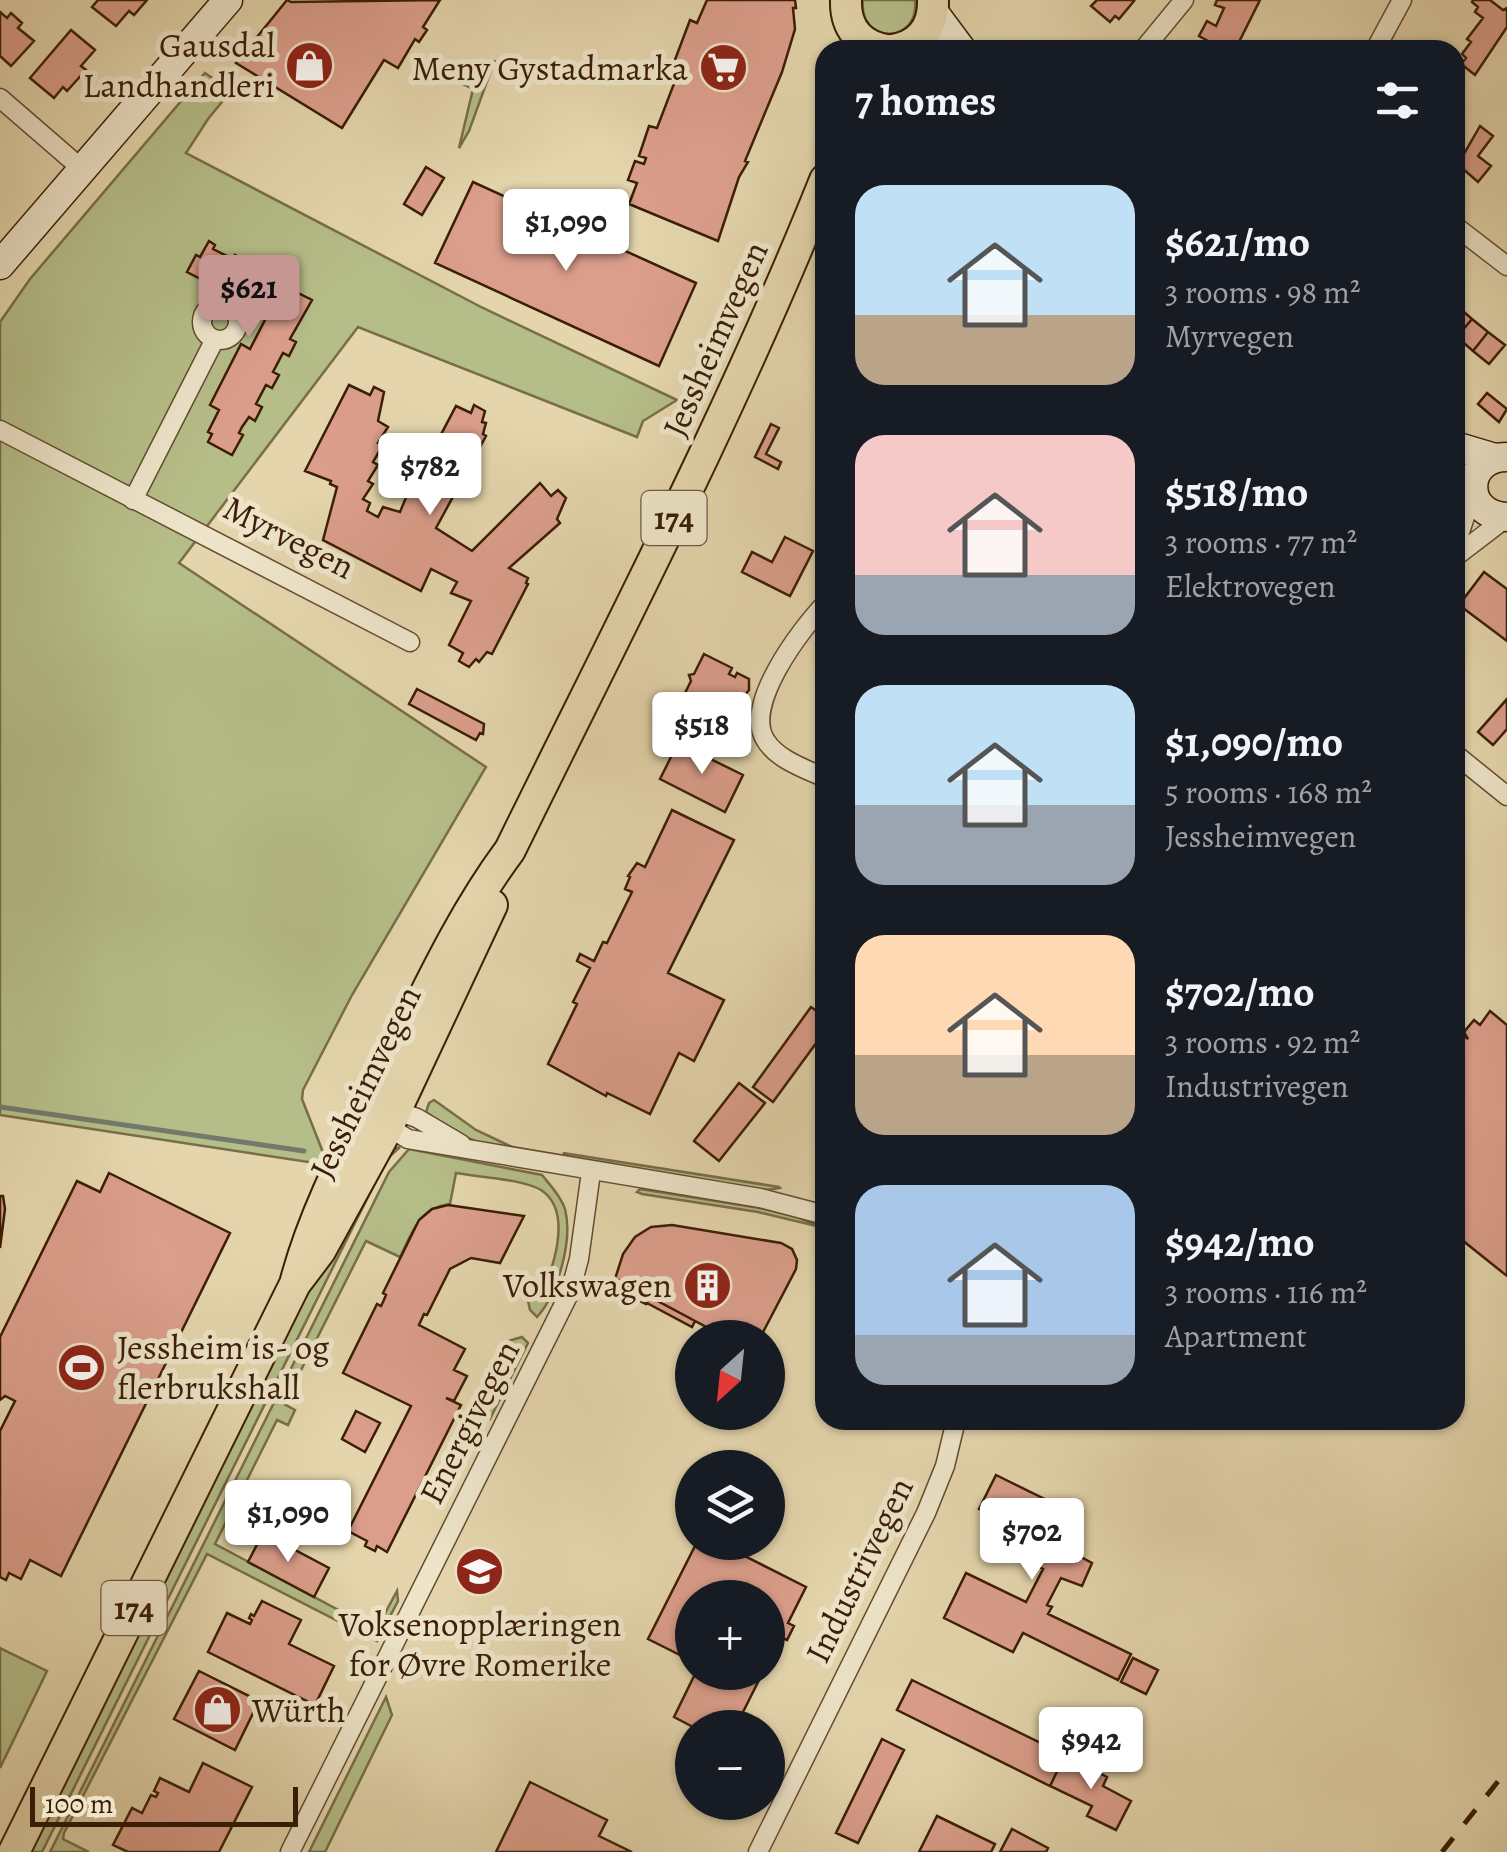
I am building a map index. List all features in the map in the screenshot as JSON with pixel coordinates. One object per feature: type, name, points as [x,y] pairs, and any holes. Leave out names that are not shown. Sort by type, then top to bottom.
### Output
[{"type":"main road","points":[[846,0],[854,40]]},
{"type":"main road","points":[[914,40],[926,30],[933,6]]},
{"type":"main road","name":"Jessheimvegen","points":[[14,1852],[295,1284],[306,1244],[384,1116],[489,912],[510,850],[718,429],[815,203]]},
{"type":"street","points":[[0,266],[228,0]]},
{"type":"street","points":[[1152,40],[1184,0]]},
{"type":"street","points":[[1380,40],[1402,0]]},
{"type":"street","points":[[933,6],[955,40]]},
{"type":"street","points":[[0,98],[82,168]]},
{"type":"street","points":[[1465,234],[1507,266]]},
{"type":"street","points":[[133,500],[215,339]]},
{"type":"street","name":"Myrvegen","points":[[0,430],[410,642]]},
{"type":"street","points":[[1465,448],[1501,457]]},
{"type":"street","points":[[1465,517],[1476,473],[1501,457]]},
{"type":"street","points":[[1465,483],[1486,512],[1506,518]]},
{"type":"street","points":[[1465,549],[1506,518]]},
{"type":"street","points":[[815,615],[784,659],[759,714],[762,737],[769,745],[815,772]]},
{"type":"street","points":[[1465,762],[1507,796]]},
{"type":"street","points":[[384,1116],[408,1139],[760,1198],[815,1212]]},
{"type":"street","name":"Energivegen","points":[[290,1852],[570,1292],[579,1259],[591,1172]]},
{"type":"street","name":"Industrivegen","points":[[758,1852],[926,1513],[945,1466],[954,1430]]},
{"type":"green space","points":[[863,0],[915,0],[914,15],[899,32],[879,32],[864,15]]},
{"type":"green space","points":[[494,61],[505,65],[493,65],[459,148],[473,89],[461,83],[474,68]]},
{"type":"green space","points":[[205,73],[231,91],[186,153],[483,308],[677,400],[643,421],[637,437],[358,327],[179,563],[486,767],[352,995],[303,1090],[302,1099],[328,1165],[0,1115],[0,322],[30,279]]},
{"type":"green space","points":[[434,1100],[476,1130],[510,1146],[476,1141],[444,1125],[426,1112]]},
{"type":"green space","points":[[400,1147],[387,1159],[42,1852],[28,1852],[309,1286],[383,1154]]},
{"type":"green space","points":[[409,1149],[542,1175],[561,1200],[567,1222],[562,1266],[551,1295],[537,1317],[530,1310],[527,1296],[540,1300],[554,1259],[559,1227],[551,1200],[541,1190],[523,1183],[456,1173],[450,1204],[424,1216],[400,1257],[366,1241],[284,1404],[295,1410],[288,1425],[277,1420],[215,1544],[376,1630],[397,1591],[398,1601],[377,1641],[207,1554],[64,1833],[63,1839],[89,1852],[50,1852],[389,1172]]},
{"type":"green space","points":[[563,1153],[780,1188],[767,1190],[572,1160]]},
{"type":"green space","points":[[640,1189],[784,1212],[815,1226],[758,1212],[637,1192]]},
{"type":"green space","points":[[522,1337],[528,1343],[490,1419],[483,1415],[517,1348],[505,1342]]},
{"type":"green space","points":[[0,1648],[47,1671],[0,1768]]},
{"type":"green space","points":[[386,1697],[392,1715],[325,1852],[309,1852]]},
{"type":"building","points":[[98,0],[147,0],[134,15],[129,11],[116,26],[92,7]]},
{"type":"building","name":"Gausdal Landhandleri","points":[[287,0],[440,0],[423,27],[427,30],[419,42],[415,39],[398,68],[384,60],[342,128],[236,63]]},
{"type":"building","points":[[707,0],[795,0],[796,8],[795,29],[782,72],[745,161],[748,162],[739,177],[718,241],[629,204],[637,183],[628,180],[635,161],[644,164],[646,158],[639,156],[649,126],[657,128],[680,68],[673,65],[690,20],[697,23]]},
{"type":"building","points":[[1097,0],[1134,1],[1119,19],[1115,16],[1110,22],[1091,6]]},
{"type":"building","points":[[1217,0],[1260,0],[1240,40],[1206,40],[1199,36],[1207,21],[1216,26],[1224,8],[1215,5]]},
{"type":"building","points":[[1490,0],[1503,10],[1507,8],[1507,27],[1475,75],[1465,67],[1465,50],[1471,42],[1467,39],[1483,18],[1475,12],[1478,7],[1472,2]]},
{"type":"building","points":[[0,12],[7,18],[11,13],[22,23],[18,28],[34,41],[11,66],[0,56]]},
{"type":"building","points":[[71,30],[95,50],[81,66],[86,70],[67,91],[63,87],[54,98],[30,78]]},
{"type":"building","points":[[1480,126],[1493,136],[1478,156],[1491,166],[1478,182],[1465,171],[1465,152]]},
{"type":"building","points":[[426,167],[444,178],[422,215],[404,204]]},
{"type":"building","points":[[473,182],[696,283],[659,366],[435,263]]},
{"type":"building","points":[[209,241],[215,245],[213,249],[247,262],[245,266],[280,278],[278,283],[288,288],[287,292],[293,295],[294,291],[312,300],[290,339],[296,342],[289,356],[283,353],[273,372],[279,375],[272,388],[266,385],[256,404],[262,407],[255,421],[249,417],[242,427],[239,433],[243,435],[232,455],[208,442],[212,434],[208,432],[219,410],[210,405],[241,344],[250,349],[268,314],[187,272]]},
{"type":"building","points":[[1472,319],[1488,332],[1473,351],[1465,344],[1465,327]]},
{"type":"building","points":[[1488,332],[1505,345],[1489,364],[1473,351]]},
{"type":"building","points":[[349,385],[370,395],[374,387],[384,392],[378,421],[388,427],[373,462],[378,465],[368,481],[373,484],[363,499],[370,503],[367,511],[378,517],[383,507],[400,512],[456,406],[471,413],[474,405],[485,411],[482,422],[486,423],[486,436],[436,528],[472,551],[540,483],[551,496],[558,490],[566,498],[557,519],[560,523],[509,568],[528,578],[528,584],[492,654],[487,652],[469,667],[459,661],[463,653],[449,645],[471,601],[451,593],[457,582],[431,569],[421,591],[323,540],[337,487],[305,471]]},
{"type":"building","points":[[1487,393],[1507,409],[1499,422],[1478,404]]},
{"type":"building","points":[[771,424],[779,428],[766,454],[781,462],[778,469],[755,457]]},
{"type":"building","points":[[785,537],[813,551],[790,596],[742,572],[752,552],[772,562]]},
{"type":"building","points":[[1484,572],[1507,589],[1507,641],[1465,610],[1465,597]]},
{"type":"building","points":[[704,654],[732,668],[729,674],[749,679],[749,690],[741,695],[730,724],[725,726],[680,703],[691,681],[689,675],[694,674]]},
{"type":"building","points":[[417,689],[484,724],[483,734],[476,740],[409,704]]},
{"type":"building","points":[[1507,699],[1507,729],[1493,745],[1478,732]]},
{"type":"building","points":[[678,743],[743,775],[725,812],[660,779]]},
{"type":"building","points":[[672,810],[734,840],[668,973],[724,1000],[694,1061],[679,1053],[650,1114],[607,1093],[606,1096],[548,1064],[590,968],[577,961],[580,954],[594,961],[603,942],[607,943],[632,892],[625,889],[628,876],[637,863],[645,867]]},
{"type":"building","points":[[811,1007],[815,1010],[815,1045],[773,1102],[753,1087]]},
{"type":"building","points":[[1490,1011],[1507,1025],[1507,1276],[1465,1242],[1465,1031],[1474,1020],[1480,1025]]},
{"type":"building","points":[[739,1083],[765,1103],[719,1161],[694,1141]]},
{"type":"building","name":"Jessheim is- og flerbrukshall","points":[[109,1173],[230,1233],[61,1576],[30,1560],[21,1579],[9,1573],[6,1580],[0,1577],[0,1431],[15,1401],[5,1396],[0,1400],[0,1337],[77,1181],[100,1192]]},
{"type":"building","points":[[0,1196],[5,1209],[0,1248]]},
{"type":"building","points":[[448,1205],[524,1216],[500,1263],[471,1258],[450,1269],[419,1325],[465,1349],[454,1370],[467,1376],[454,1401],[446,1398],[461,1405],[387,1552],[377,1546],[375,1551],[365,1546],[367,1541],[348,1531],[411,1406],[343,1373],[377,1304],[381,1306],[383,1302],[383,1293],[419,1220],[432,1209]]},
{"type":"building","name":"Volkswagen","points":[[672,1225],[781,1243],[792,1249],[796,1269],[769,1320],[693,1320],[650,1297],[646,1304],[634,1298],[638,1290],[615,1279],[623,1254],[635,1237],[651,1227]]},
{"type":"building","points":[[617,1279],[638,1290],[634,1297],[613,1286]]},
{"type":"building","points":[[650,1297],[693,1320],[679,1320],[647,1303]]},
{"type":"building","points":[[356,1411],[380,1423],[365,1452],[342,1439]]},
{"type":"building","points":[[996,1475],[1075,1514],[1059,1545],[1092,1563],[1082,1586],[1061,1578],[1047,1605],[1052,1607],[1048,1614],[1131,1654],[1118,1680],[1023,1633],[1013,1652],[944,1618],[966,1573],[1026,1602],[1043,1569],[1003,1549],[1014,1527],[979,1509]]},
{"type":"building","points":[[263,1533],[329,1568],[314,1597],[248,1562]]},
{"type":"building","points":[[688,1560],[753,1560],[806,1587],[788,1623],[794,1626],[787,1640],[785,1580],[678,1580]]},
{"type":"building","points":[[675,1586],[675,1652],[648,1639]]},
{"type":"building","points":[[262,1601],[301,1620],[289,1644],[334,1666],[315,1705],[208,1652],[227,1613],[250,1624],[251,1614],[254,1616]]},
{"type":"building","points":[[1133,1658],[1158,1670],[1146,1694],[1121,1682]]},
{"type":"building","name":"Würth","points":[[199,1671],[259,1701],[235,1750],[174,1719]]},
{"type":"building","points":[[912,1680],[1065,1755],[1050,1786],[897,1710]]},
{"type":"building","points":[[687,1690],[754,1690],[744,1710],[677,1710]]},
{"type":"building","points":[[882,1739],[904,1750],[858,1843],[836,1833]]},
{"type":"building","points":[[1065,1755],[1107,1777],[1103,1786],[1131,1801],[1116,1830],[1087,1816],[1092,1806],[1050,1786]]},
{"type":"building","points":[[203,1763],[252,1787],[219,1852],[128,1852],[113,1845],[132,1808],[142,1813],[151,1795],[156,1797],[158,1793],[154,1791],[160,1778],[189,1792]]},
{"type":"building","points":[[530,1782],[607,1820],[599,1836],[632,1852],[496,1852]]},
{"type":"building","points":[[937,1816],[995,1844],[991,1852],[919,1852]]},
{"type":"building","points":[[1012,1829],[1048,1848],[1046,1852],[1000,1852]]},
{"type":"waterway","points":[[0,1107],[304,1151]]},
{"type":"railway","points":[[1442,1852],[1507,1770]]},
{"type":"place","name":"Gausdal Landhandleri","points":[[310,65]]},
{"type":"place","name":"Meny Gystadmarka","points":[[723,68]]},
{"type":"place","name":"Volkswagen","points":[[707,1285]]},
{"type":"place","name":"Jessheim is- og flerbrukshall","points":[[82,1367]]},
{"type":"place","name":"Voksenopplæringen for Øvre Romerike","points":[[480,1572]]},
{"type":"place","name":"Würth","points":[[217,1710]]}]
